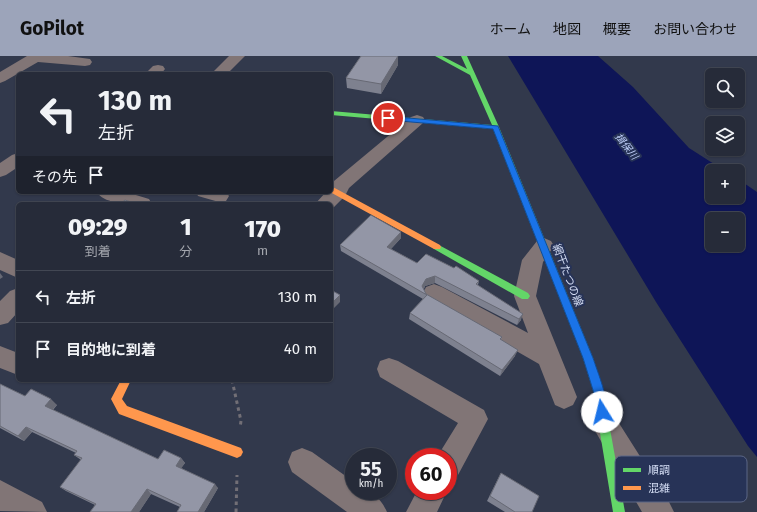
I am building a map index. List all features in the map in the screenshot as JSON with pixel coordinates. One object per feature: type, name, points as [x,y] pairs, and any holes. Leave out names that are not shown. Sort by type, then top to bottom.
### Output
[{"type":"street","points":[[220,72],[238,56]]},
{"type":"street","points":[[438,56],[472,74]]},
{"type":"street","name":"網干たつの線","points":[[464,56],[496,127],[588,358],[598,390],[615,490]]},
{"type":"street","points":[[0,78],[36,57],[85,62]]},
{"type":"street","points":[[0,82],[16,84]]},
{"type":"street","points":[[333,113],[496,127]]},
{"type":"street","points":[[333,193],[417,120]]},
{"type":"street","points":[[0,171],[16,160]]},
{"type":"street","points":[[94,202],[101,194]]},
{"type":"street","points":[[112,194],[136,202]]},
{"type":"street","points":[[331,195],[525,296]]},
{"type":"street","points":[[544,246],[533,260],[525,296],[564,397]]},
{"type":"street","points":[[0,260],[16,269]]},
{"type":"street","points":[[434,293],[549,357]]},
{"type":"street","points":[[0,316],[16,300]]},
{"type":"street","points":[[0,357],[16,363]]},
{"type":"street","points":[[389,369],[475,419],[457,450]]},
{"type":"street","points":[[125,382],[116,399],[123,410],[237,452]]},
{"type":"street","points":[[603,422],[624,456]]},
{"type":"street","points":[[302,462],[372,512]]},
{"type":"street","points":[[0,496],[32,512]]},
{"type":"street","points":[[421,512],[428,500]]},
{"type":"street","name":"網干たつの線","points":[[617,502],[619,512]]},
{"type":"street","points":[[653,502],[659,512]]},
{"type":"water","name":"揖保川","points":[[508,56],[598,56],[633,87],[689,148],[714,164],[705,164],[705,204],[745,204],[745,184],[757,192],[757,457],[748,446],[656,302]]},
{"type":"building","points":[[361,56],[398,56],[381,84],[346,78]]},
{"type":"building","points":[[371,215],[401,232],[387,247],[417,263],[426,254],[454,268],[456,266],[479,281],[476,284],[523,314],[519,319],[435,276],[426,279],[422,286],[426,294],[502,337],[500,339],[518,350],[502,370],[410,313],[427,295],[340,245]]},
{"type":"building","points":[[333,291],[340,295],[333,302]]},
{"type":"building","points":[[0,384],[25,396],[31,389],[51,399],[45,406],[158,459],[164,450],[181,458],[176,466],[215,484],[198,512],[177,512],[181,505],[147,489],[131,512],[90,512],[96,504],[60,487],[82,458],[74,455],[77,451],[26,427],[18,436],[0,426]]},
{"type":"building","points":[[501,473],[539,496],[532,512],[515,512],[490,496]]},
{"type":"traffic: fast","points":[[438,56],[472,74]]},
{"type":"traffic: fast","points":[[464,56],[496,127],[588,358],[598,390],[615,489]]},
{"type":"traffic: fast","points":[[333,113],[496,127]]},
{"type":"traffic: fast","points":[[437,247],[525,296]]},
{"type":"traffic: fast","points":[[617,502],[619,512]]},
{"type":"traffic: slow","points":[[333,190],[437,247]]},
{"type":"traffic: slow","points":[[125,382],[116,399],[123,410],[237,452]]},
{"type":"route","points":[[388,118],[496,127],[588,358],[598,390],[602,412]]}]
